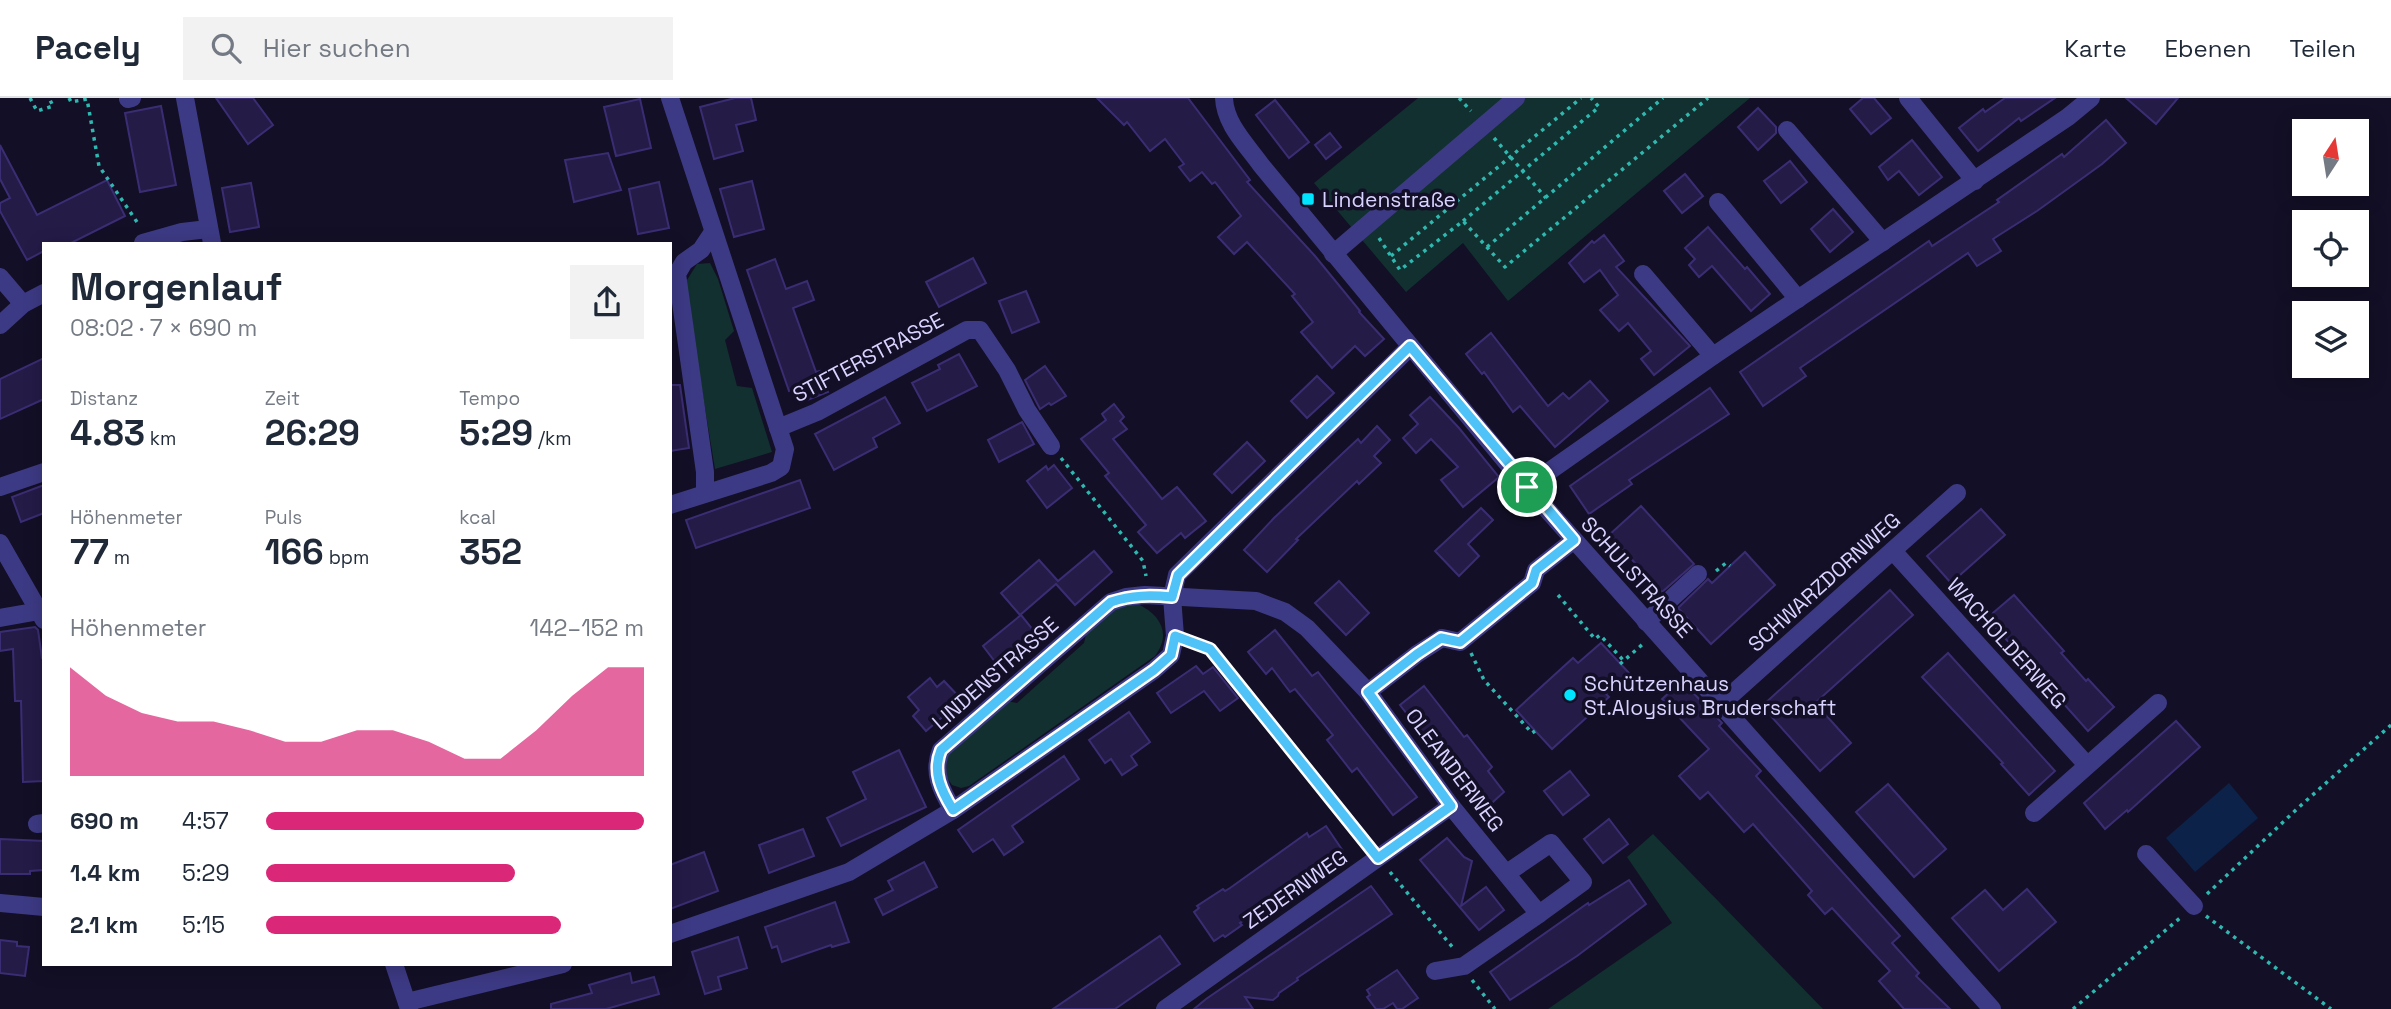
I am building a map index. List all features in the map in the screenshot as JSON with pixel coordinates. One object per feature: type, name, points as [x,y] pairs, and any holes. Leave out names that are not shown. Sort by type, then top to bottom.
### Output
[{"type":"street","points":[[146,242],[182,232],[210,236],[185,98]]},
{"type":"street","points":[[670,98],[778,428]]},
{"type":"street","points":[[1333,254],[1517,98]]},
{"type":"street","points":[[1908,98],[1975,181]]},
{"type":"street","points":[[1527,487],[1713,356],[2068,117],[2091,98]]},
{"type":"street","name":"SCHULSTRASSE","points":[[1221,99],[1231,125],[1261,165],[1527,487],[1992,1009]]},
{"type":"street","points":[[1787,130],[1883,242]]},
{"type":"street","points":[[1718,202],[1798,299]]},
{"type":"street","points":[[705,492],[705,472],[677,274],[684,262],[701,250],[713,232]]},
{"type":"street","points":[[1643,274],[1713,356]]},
{"type":"street","points":[[0,277],[23,304]]},
{"type":"street","points":[[0,325],[23,304],[42,294]]},
{"type":"street","name":"STIFTERSTRASSE","points":[[672,504],[771,473],[781,467],[785,449],[778,428],[817,412],[967,330],[980,330],[1007,370],[1027,410],[1051,446]]},
{"type":"street","points":[[672,933],[849,872],[953,810],[1154,670],[1171,655],[1175,636],[1172,597],[1178,575],[1410,346]]},
{"type":"street","points":[[0,487],[42,473]]},
{"type":"street","name":"SCHWARZDORNWEG","points":[[1721,704],[1957,493]]},
{"type":"street","points":[[1368,692],[1441,638],[1460,642],[1532,583],[1536,570],[1574,540]]},
{"type":"street","points":[[0,543],[36,591],[41,616],[0,618]]},
{"type":"street","name":"WACHOLDERWEG","points":[[1893,551],[2087,765]]},
{"type":"street","points":[[1651,627],[1698,574]]},
{"type":"street","name":"LINDENSTRASSE","points":[[953,810],[942,792],[936,769],[941,750],[1111,602],[1126,597],[1150,595],[1172,597]]},
{"type":"street","name":"OLEANDERWEG","points":[[1172,597],[1256,601],[1285,612],[1307,628],[1368,692],[1451,806],[1539,914]]},
{"type":"street","points":[[2034,813],[2158,703]]},
{"type":"street","name":"ZEDERNWEG","points":[[1165,1009],[1451,806]]},
{"type":"street","points":[[1434,971],[1464,966],[1583,882],[1551,843],[1507,873]]},
{"type":"street","points":[[2146,854],[2194,906]]},
{"type":"street","points":[[0,903],[42,906]]},
{"type":"street","points":[[395,966],[408,1006],[557,966]]},
{"type":"path","points":[[30,98],[37,111],[53,106],[49,98]]},
{"type":"path","points":[[69,98],[71,102],[87,99],[99,166],[146,242]]},
{"type":"path","points":[[1459,98],[1546,198]]},
{"type":"path","points":[[1391,256],[1581,98]]},
{"type":"path","points":[[1370,224],[1400,270],[1599,107],[1591,98]]},
{"type":"path","points":[[1487,247],[1663,98]]},
{"type":"path","points":[[1462,221],[1505,267],[1708,98]]},
{"type":"path","points":[[1051,446],[1143,561],[1150,595]]},
{"type":"path","points":[[1558,595],[1595,639],[1600,635],[1622,663],[1651,627]]},
{"type":"path","points":[[1175,636],[1210,649],[1452,946],[1494,1009]]},
{"type":"path","points":[[1460,642],[1473,655],[1484,680],[1532,733],[1535,731]]},
{"type":"path","points":[[2298,808],[2391,725]]},
{"type":"path","points":[[2214,923],[2330,1009]]},
{"type":"green space","points":[[1418,98],[1750,98],[1508,301],[1463,243],[1406,292],[1314,183]]},
{"type":"green space","points":[[710,263],[718,279],[734,331],[725,340],[737,386],[752,388],[772,452],[715,469],[687,299],[687,280],[697,264]]},
{"type":"green space","points":[[1138,604],[1146,608],[1161,625],[1163,640],[1155,656],[969,786],[961,788],[952,785],[946,776],[947,754],[1006,701],[1017,703],[1084,643],[1087,630],[1120,605]]},
{"type":"green space","points":[[1653,834],[1823,1009],[1548,1009],[1672,923],[1627,857]]},
{"type":"water","points":[[2229,783],[2258,818],[2195,872],[2166,838]]},
{"type":"building","points":[[216,98],[253,98],[273,125],[248,144]]},
{"type":"building","points":[[735,98],[751,98],[756,120],[736,125],[743,151],[714,159],[700,107]]},
{"type":"building","points":[[1097,98],[1188,98],[1250,180],[1247,182],[1315,256],[1384,339],[1365,356],[1355,346],[1332,368],[1301,332],[1313,322],[1292,296],[1295,294],[1247,242],[1234,254],[1218,237],[1241,216],[1215,182],[1212,184],[1202,172],[1190,181],[1179,167],[1184,164],[1165,139],[1150,151],[1127,122],[1124,125]]},
{"type":"building","points":[[1863,98],[1874,98],[1891,118],[1871,134],[1850,109]]},
{"type":"building","points":[[2005,98],[2055,98],[2021,121],[2019,118],[1978,151],[1959,128],[1983,109],[1985,112]]},
{"type":"building","points":[[2126,98],[2178,98],[2156,124]]},
{"type":"building","points":[[640,99],[651,148],[616,156],[604,107]]},
{"type":"building","points":[[1275,100],[1309,142],[1289,158],[1256,115]]},
{"type":"building","points":[[161,106],[176,185],[140,192],[125,113]]},
{"type":"building","points":[[1758,108],[1776,127],[1776,133],[1758,150],[1738,127]]},
{"type":"building","points":[[2106,120],[2126,143],[2102,164],[2037,211],[1993,239],[2001,251],[1977,266],[1968,253],[1800,368],[1806,376],[1763,406],[1740,372],[1929,241],[1932,246],[1999,202],[1997,200],[2062,154],[2064,157]]},
{"type":"building","points":[[1330,133],[1341,147],[1326,159],[1315,145]]},
{"type":"building","points":[[1912,140],[1942,177],[1919,195],[1899,171],[1888,180],[1879,167]]},
{"type":"building","points":[[0,145],[37,215],[107,180],[125,216],[73,242],[42,242],[42,252],[27,260],[0,211],[0,203],[10,198],[0,179]]},
{"type":"building","points":[[608,153],[621,190],[574,202],[565,160]]},
{"type":"building","points":[[1790,161],[1807,182],[1781,203],[1764,181]]},
{"type":"building","points":[[1685,174],[1703,196],[1682,213],[1664,191]]},
{"type":"building","points":[[752,181],[764,229],[734,237],[720,189]]},
{"type":"building","points":[[659,182],[669,228],[638,234],[629,189]]},
{"type":"building","points":[[251,183],[259,227],[230,232],[222,188]]},
{"type":"building","points":[[1833,209],[1853,232],[1830,252],[1811,229]]},
{"type":"building","points":[[1708,227],[1770,294],[1751,311],[1712,266],[1699,277],[1689,265],[1695,259],[1685,248]]},
{"type":"building","points":[[1604,235],[1624,261],[1616,267],[1690,346],[1654,375],[1641,359],[1651,351],[1628,323],[1619,331],[1600,310],[1618,295],[1600,270],[1584,282],[1569,263],[1592,241],[1594,243]]},
{"type":"building","points":[[973,258],[986,283],[939,307],[926,282]]},
{"type":"building","points":[[775,259],[786,289],[807,281],[814,300],[793,308],[816,372],[820,371],[828,392],[805,401],[801,387],[789,391],[747,270]]},
{"type":"building","points":[[1026,291],[1039,322],[1012,333],[999,301]]},
{"type":"building","points":[[1491,333],[1548,406],[1563,393],[1569,399],[1590,381],[1608,401],[1555,447],[1520,406],[1513,412],[1484,372],[1482,374],[1466,354]]},
{"type":"building","points":[[959,354],[977,386],[927,411],[912,383],[940,369],[938,365]]},
{"type":"building","points":[[42,359],[42,400],[0,419],[0,379]]},
{"type":"building","points":[[1045,366],[1066,396],[1040,409],[1025,380]]},
{"type":"building","points":[[1317,376],[1334,393],[1307,418],[1291,401]]},
{"type":"building","points":[[672,385],[680,385],[689,448],[672,451]]},
{"type":"building","points":[[1710,388],[1729,414],[1629,480],[1632,484],[1589,514],[1570,486]]},
{"type":"building","points":[[885,397],[900,423],[873,438],[877,447],[834,470],[815,434]]},
{"type":"building","points":[[1430,397],[1499,477],[1463,507],[1441,480],[1458,467],[1431,439],[1416,453],[1403,438],[1418,424],[1410,415]]},
{"type":"building","points":[[1114,404],[1124,417],[1120,421],[1127,429],[1113,439],[1162,499],[1177,487],[1206,521],[1185,538],[1181,533],[1157,553],[1138,532],[1146,525],[1105,476],[1109,473],[1081,439],[1106,420],[1102,414]]},
{"type":"building","points":[[1022,422],[1034,444],[999,462],[988,440]]},
{"type":"building","points":[[1377,426],[1390,440],[1374,456],[1381,463],[1359,484],[1357,481],[1296,539],[1298,540],[1267,572],[1244,550],[1358,439],[1361,443]]},
{"type":"building","points":[[1247,442],[1265,461],[1232,493],[1214,474]]},
{"type":"building","points":[[1054,465],[1072,488],[1047,508],[1027,481],[1046,466],[1048,470]]},
{"type":"building","points":[[800,480],[810,508],[696,548],[686,520]]},
{"type":"building","points":[[42,486],[42,514],[21,522],[12,497]]},
{"type":"building","points":[[1641,506],[1694,564],[1662,592],[1609,535]]},
{"type":"building","points":[[1481,508],[1493,520],[1468,544],[1479,556],[1459,576],[1435,551]]},
{"type":"building","points":[[1981,509],[2005,535],[1951,583],[1927,556]]},
{"type":"building","points":[[1094,551],[1112,572],[1075,605],[1056,584],[1020,615],[1001,593],[1039,560],[1058,581]]},
{"type":"building","points":[[1745,552],[1775,585],[1711,644],[1678,608],[1708,579],[1712,583]]},
{"type":"building","points":[[1339,581],[1369,613],[1346,635],[1315,603]]},
{"type":"building","points":[[1890,590],[1913,615],[1815,703],[1851,743],[1820,771],[1762,706]]},
{"type":"building","points":[[2014,595],[2064,651],[2061,653],[2086,681],[2088,679],[2114,707],[2088,731],[1987,618]]},
{"type":"building","points":[[1021,615],[1038,636],[999,667],[983,646]]},
{"type":"building","points":[[35,627],[38,630],[42,658],[42,781],[23,782],[21,701],[15,701],[13,649],[0,651],[0,632]]},
{"type":"building","points":[[1275,630],[1312,676],[1318,672],[1417,797],[1393,815],[1357,768],[1352,772],[1327,740],[1333,735],[1295,689],[1290,692],[1272,668],[1266,674],[1248,652]]},
{"type":"building","name":"Schützenhaus St.Aloysius Bruderschaft","points":[[1601,643],[1629,673],[1606,694],[1609,697],[1552,749],[1516,710],[1573,658],[1578,663]]},
{"type":"building","points":[[1948,653],[2055,771],[2029,795],[2001,764],[2003,763],[1922,677]]},
{"type":"building","points":[[1196,666],[1203,674],[1213,667],[1238,698],[1220,711],[1204,691],[1171,713],[1157,693]]},
{"type":"building","points":[[930,678],[937,687],[944,681],[962,700],[926,731],[913,716],[919,710],[908,697]]},
{"type":"building","points":[[1682,681],[1722,723],[1719,726],[1761,771],[1756,776],[1900,936],[1892,943],[1919,973],[1916,976],[1950,1009],[1904,1009],[1879,981],[1890,971],[1832,908],[1825,914],[1808,895],[1812,891],[1753,824],[1744,832],[1708,792],[1700,799],[1679,776],[1709,749],[1662,699]]},
{"type":"building","points":[[1424,686],[1464,737],[1467,735],[1492,767],[1488,771],[1504,792],[1482,812],[1400,705]]},
{"type":"building","points":[[1129,712],[1150,742],[1131,756],[1137,765],[1122,775],[1111,759],[1105,763],[1089,740]]},
{"type":"building","points":[[2176,721],[2200,747],[2128,812],[2127,810],[2105,829],[2084,803]]},
{"type":"building","points":[[899,750],[926,807],[841,846],[827,818],[866,799],[853,772]]},
{"type":"building","points":[[1064,756],[1079,779],[1012,826],[1023,842],[1004,855],[993,839],[973,852],[958,830]]},
{"type":"building","points":[[1570,771],[1589,795],[1563,815],[1544,791]]},
{"type":"building","points":[[1888,784],[1946,849],[1914,877],[1856,812]]},
{"type":"building","points":[[1609,819],[1628,844],[1603,863],[1584,839]]},
{"type":"building","points":[[1326,826],[1343,851],[1240,923],[1242,925],[1225,937],[1223,935],[1214,941],[1194,912],[1199,908],[1197,906],[1223,889],[1225,891],[1230,888],[1307,833],[1309,837]]},
{"type":"building","points":[[803,829],[814,856],[769,873],[759,845]]},
{"type":"building","points":[[1447,838],[1464,857],[1472,861],[1461,906],[1486,887],[1504,910],[1479,930],[1420,860]]},
{"type":"building","points":[[0,839],[42,841],[42,870],[30,871],[30,874],[0,874]]},
{"type":"building","points":[[704,852],[718,891],[672,908],[672,864]]},
{"type":"building","points":[[924,862],[937,887],[883,915],[875,899],[893,890],[888,881]]},
{"type":"building","points":[[1629,880],[1646,904],[1577,956],[1510,1000],[1490,972],[1588,903],[1589,905]]},
{"type":"building","points":[[1371,886],[1392,914],[1297,978],[1298,980],[1273,1000],[1245,997],[1253,1009],[1194,1009],[1206,999]]},
{"type":"building","points":[[2027,889],[2056,922],[1999,971],[1952,918],[1985,890],[2003,910]]},
{"type":"building","points":[[835,902],[849,942],[832,947],[831,945],[782,962],[777,946],[772,948],[765,927]]},
{"type":"building","points":[[1160,936],[1180,964],[1115,1009],[1053,1009]]},
{"type":"building","points":[[738,937],[747,968],[718,977],[721,989],[705,994],[692,952]]},
{"type":"building","points":[[0,940],[29,947],[25,976],[0,973]]},
{"type":"building","points":[[1397,970],[1418,998],[1402,1009],[1397,1009],[1393,1003],[1383,1009],[1376,1009],[1367,997],[1370,995],[1367,990]]},
{"type":"building","points":[[630,973],[632,983],[654,977],[659,994],[606,1009],[551,1009],[551,1004],[592,993],[589,985]]},
{"type":"place","name":"Lindenstraße","points":[[1308,199]]},
{"type":"place","name":"Schützenhaus St.Aloysius Bruderschaft","points":[[1570,695]]},
{"type":"route","points":[[1410,346],[1527,487],[1574,540],[1536,570],[1532,583],[1460,642],[1441,638],[1368,692],[1451,806],[1378,858],[1210,649],[1175,636],[1171,655],[1154,670],[953,810],[942,792],[936,769],[941,750],[1111,602],[1145,595],[1172,597],[1178,575],[1410,346]]}]
